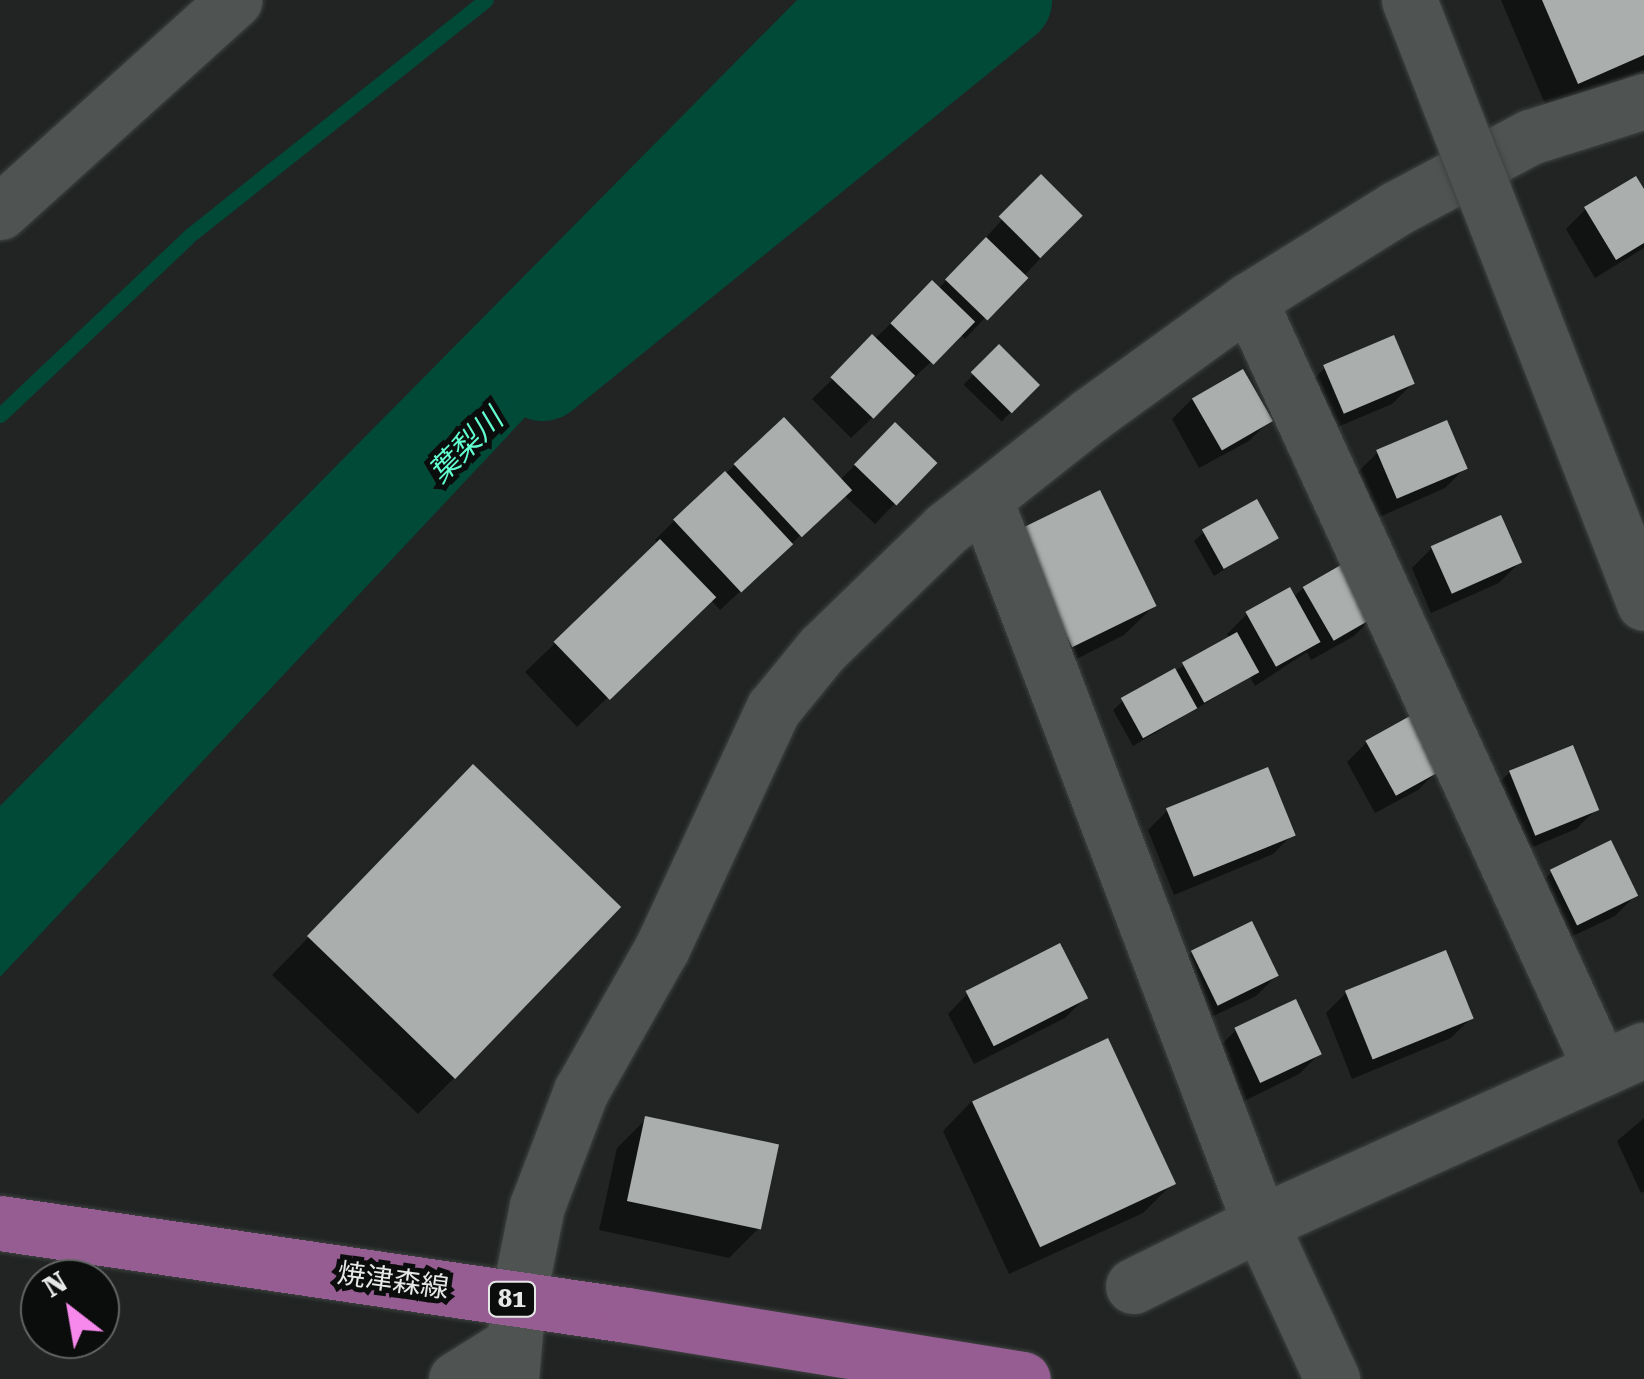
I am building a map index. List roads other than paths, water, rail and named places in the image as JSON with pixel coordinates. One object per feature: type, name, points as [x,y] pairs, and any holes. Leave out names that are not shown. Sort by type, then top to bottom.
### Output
[{"type":"main road","name":"焼津森線","points":[[0,1223],[514,1341],[1022,1379]]},
{"type":"street","points":[[0,212],[235,0]]},
{"type":"street","points":[[1408,0],[1644,603]]},
{"type":"street","points":[[456,1379],[514,1341],[537,1206],[581,1091],[662,948],[773,709],[822,649],[892,578],[985,500],[1090,415],[1249,300],[1395,209],[1530,137],[1644,101]]},
{"type":"street","points":[[1133,1286],[1260,1223],[1622,1060],[1249,300]]},
{"type":"street","points":[[985,500],[1260,1223],[1332,1379]]},
{"type":"water","points":[[797,0],[958,0],[852,69],[0,977],[0,806]]},
{"type":"waterway","points":[[0,415],[189,236],[486,0]]},
{"type":"waterway","name":"葉梨川","points":[[543,375],[1006,0]]}]
